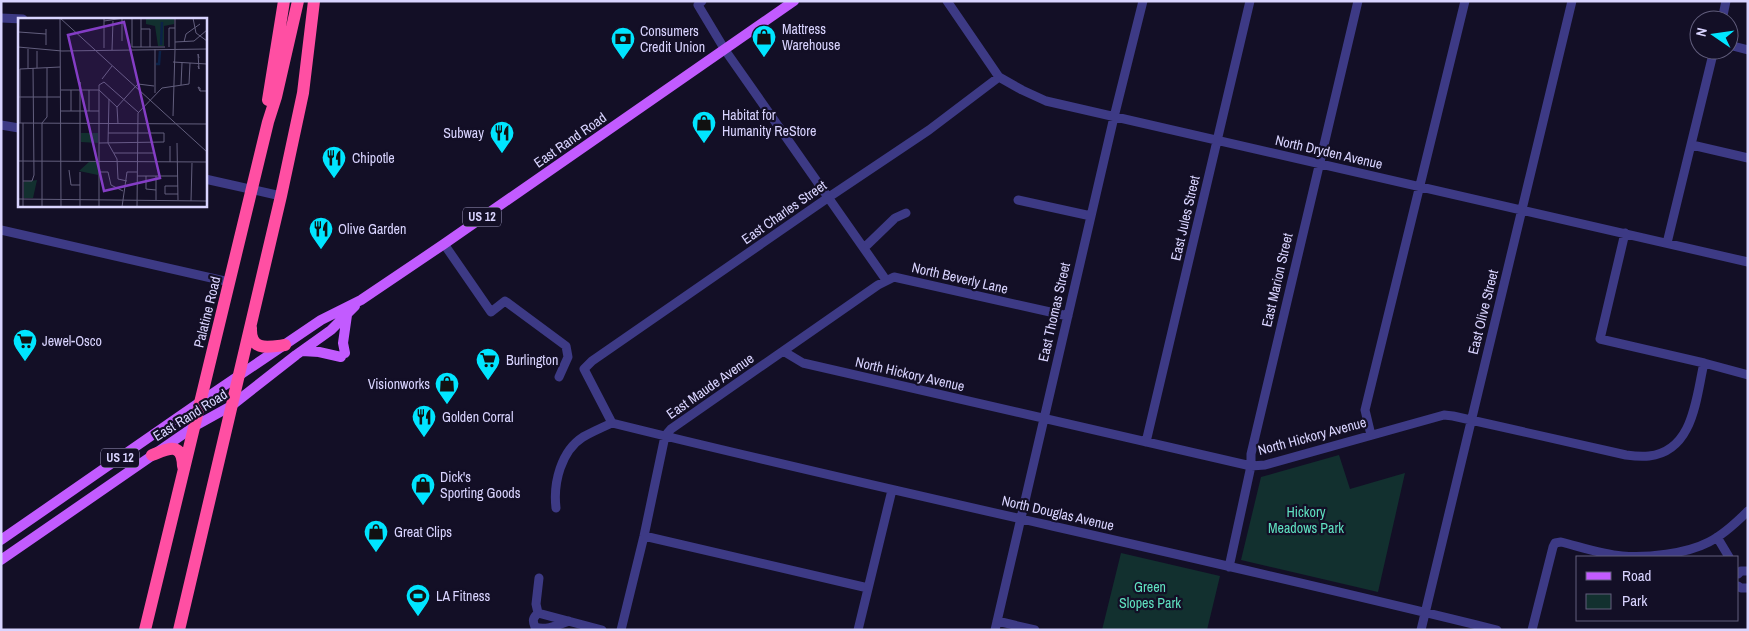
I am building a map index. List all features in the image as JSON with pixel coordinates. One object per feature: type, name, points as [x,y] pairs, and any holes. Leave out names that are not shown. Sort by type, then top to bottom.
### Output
[{"type":"highway","points":[[268,122],[268,96],[284,1]]},
{"type":"highway","name":"Palatine Road","points":[[145,630],[298,1]]},
{"type":"highway","points":[[303,93],[314,1]]},
{"type":"highway","points":[[179,630],[281,196],[322,1]]},
{"type":"highway","points":[[251,322],[251,335],[254,342],[260,347],[267,348],[285,345]]},
{"type":"highway","points":[[152,456],[169,449],[177,450],[181,452],[183,457],[184,472]]},
{"type":"main road","name":"East Rand Road","points":[[1,540],[320,320],[361,300],[444,244],[794,1]]},
{"type":"main road","name":"East Rand Road","points":[[1,560],[195,426],[231,406],[331,330],[361,300]]},
{"type":"main road","points":[[302,351],[343,355],[347,314]]},
{"type":"street","points":[[702,1],[698,5],[725,50],[886,280]]},
{"type":"street","name":"North Dryden Avenue","points":[[947,1],[1000,77],[1033,96],[1046,101],[1748,262]]},
{"type":"street","name":"East Thomas Street","points":[[996,625],[1114,117],[1143,1]]},
{"type":"street","name":"East Jules Street","points":[[1146,442],[1250,1]]},
{"type":"street","name":"East Marion Street","points":[[1229,567],[1251,466],[1251,454],[1358,1]]},
{"type":"street","points":[[1371,435],[1365,410],[1465,1]]},
{"type":"street","name":"East Olive Street","points":[[1421,630],[1572,1]]},
{"type":"street","points":[[1,18],[18,19]]},
{"type":"street","points":[[1667,243],[1712,60]]},
{"type":"street","name":"East Charles Street","points":[[612,423],[584,369],[592,361],[929,130],[1000,77]]},
{"type":"street","points":[[1,125],[18,128]]},
{"type":"street","points":[[1692,145],[1748,158]]},
{"type":"street","points":[[206,179],[281,196]]},
{"type":"street","points":[[1018,200],[1091,216]]},
{"type":"street","points":[[864,248],[895,218],[906,213]]},
{"type":"street","points":[[1,230],[229,282]]},
{"type":"street","points":[[1625,233],[1600,339],[1748,375]]},
{"type":"street","points":[[444,244],[491,312],[505,300],[566,346],[568,358],[560,378]]},
{"type":"street","name":"North Beverly Lane","points":[[886,280],[894,277],[1068,316]]},
{"type":"street","name":"East Maude Avenue","points":[[621,630],[644,536],[665,436],[672,429],[886,280]]},
{"type":"street","name":"North Hickory Avenue","points":[[783,351],[803,364],[1251,466],[1265,465],[1444,415],[1626,455],[1646,457],[1655,455],[1666,451],[1674,445],[1689,427],[1704,363]]},
{"type":"street","points":[[556,508],[555,489],[558,475],[571,447],[582,438],[612,423]]},
{"type":"street","name":"North Douglas Avenue","points":[[612,423],[1497,630]]},
{"type":"street","points":[[858,630],[892,490]]},
{"type":"street","points":[[1646,556],[1691,549],[1707,544],[1730,528],[1748,511]]},
{"type":"street","points":[[644,536],[868,588]]},
{"type":"street","points":[[1717,537],[1728,556]]},
{"type":"street","points":[[1532,630],[1555,543],[1561,542],[1619,556]]},
{"type":"street","points":[[538,613],[536,604],[539,578]]},
{"type":"street","points":[[538,613],[602,630]]},
{"type":"street","points":[[538,613],[533,618],[531,627],[539,629],[549,628],[569,621]]},
{"type":"street","points":[[996,625],[1035,630]]},
{"type":"green space","name":"Hickory Meadows Park","points":[[1339,455],[1350,489],[1405,473],[1378,592],[1241,560],[1261,477]]},
{"type":"green space","name":"Green Slopes Park","points":[[1121,553],[1220,576],[1207,630],[1102,630]]},
{"type":"place","name":"Mattress Warehouse","points":[[764,58]]},
{"type":"place","name":"Consumers Credit Union","points":[[623,60]]},
{"type":"place","name":"Habitat for Humanity ReStore","points":[[704,144]]},
{"type":"place","name":"Subway","points":[[502,154]]},
{"type":"place","name":"Chipotle","points":[[334,179]]},
{"type":"place","name":"Olive Garden","points":[[321,250]]},
{"type":"place","name":"Jewel-Osco","points":[[25,362]]},
{"type":"place","name":"Burlington","points":[[488,381]]},
{"type":"place","name":"Visionworks","points":[[447,405]]},
{"type":"place","name":"Golden Corral","points":[[424,438]]},
{"type":"place","name":"Dick's Sporting Goods","points":[[423,506]]},
{"type":"place","name":"Great Clips","points":[[376,553]]},
{"type":"place","name":"LA Fitness","points":[[418,617]]}]
